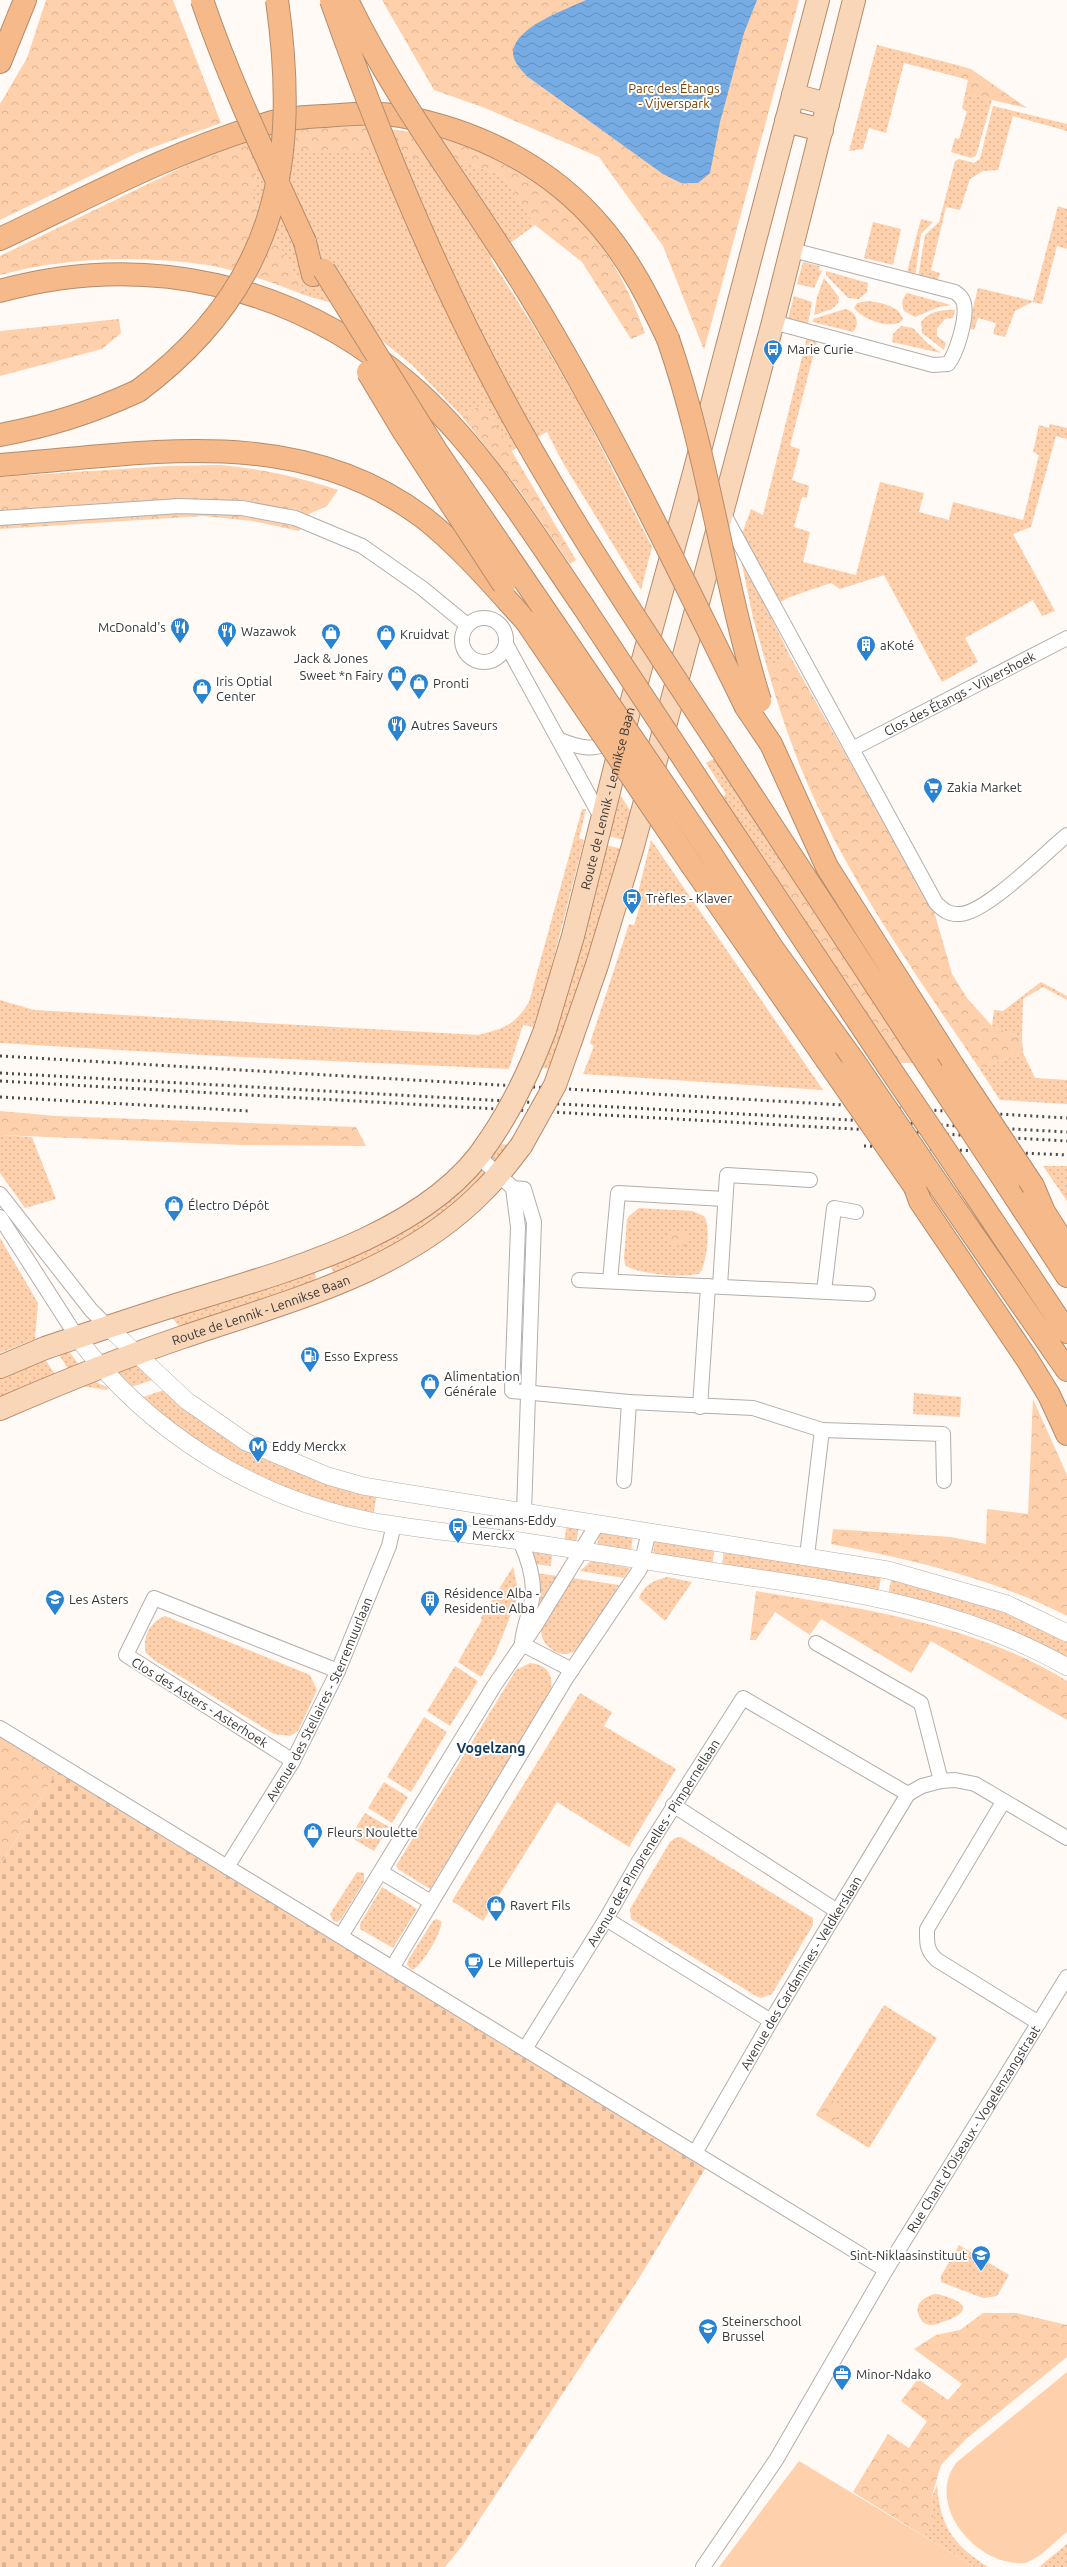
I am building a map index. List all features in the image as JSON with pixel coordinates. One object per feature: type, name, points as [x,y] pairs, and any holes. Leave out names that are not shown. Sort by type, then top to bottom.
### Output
[{"type":"highway","points":[[0,62],[25,0]]},
{"type":"highway","points":[[202,0],[212,32],[305,242],[437,452],[711,854],[773,948],[853,1060],[1067,1370]]},
{"type":"highway","points":[[0,435],[54,424],[97,410],[138,390],[176,361],[217,316],[251,263],[270,216],[281,166],[285,135],[285,70],[277,0]]},
{"type":"highway","points":[[331,0],[391,162],[442,278],[501,395],[556,493],[722,750],[1067,1276]]},
{"type":"highway","points":[[347,0],[384,73],[526,289],[607,428],[753,704],[827,867],[953,1066],[1033,1186],[1044,1212],[1067,1248]]},
{"type":"highway","points":[[0,239],[154,166],[267,123],[352,114],[398,116],[441,125],[474,136],[543,173],[575,199],[601,226],[626,259],[647,294],[668,339],[688,398],[742,642],[753,704]]},
{"type":"highway","points":[[305,242],[313,275],[328,304],[404,432],[526,621],[693,867],[915,1187],[920,1201],[1049,1395],[1067,1434]]},
{"type":"highway","points":[[0,291],[32,282],[83,275],[129,273],[177,277],[218,284],[257,296],[325,325],[365,350],[409,384],[444,418],[486,467],[583,606],[886,1063],[1067,1332]]},
{"type":"highway","points":[[0,465],[194,450],[255,453],[319,466],[372,486],[423,518],[475,564],[526,621]]},
{"type":"highway","points":[[1033,1186],[1054,1207],[1067,1226]]},
{"type":"highway","points":[[915,1187],[928,1197],[1067,1398]]},
{"type":"main road","name":"Route de Lennik - Lennikse Baan","points":[[0,1367],[77,1337],[258,1280],[320,1257],[380,1231],[418,1210],[460,1176],[484,1149],[506,1116],[530,1073],[545,1030],[573,936],[629,711],[694,473],[818,0]]},
{"type":"main road","name":"Route de Lennik - Lennikse Baan","points":[[0,1408],[137,1354],[331,1288],[380,1264],[431,1234],[484,1191],[506,1181],[521,1146],[554,1085],[571,1040],[625,873],[792,250],[854,0]]},
{"type":"main road","points":[[793,95],[828,104]]},
{"type":"main road","points":[[786,121],[822,130]]},
{"type":"street","points":[[773,322],[933,365],[948,364],[955,352],[965,311],[963,300],[955,292],[792,250]]},
{"type":"street","points":[[694,473],[723,511],[936,903],[948,912],[962,914],[972,910],[1001,893],[1067,835]]},
{"type":"street","points":[[0,518],[179,506],[242,508],[295,518],[362,546],[422,588],[467,625]]},
{"type":"street","points":[[477,618],[494,620],[506,633],[506,644],[503,653],[495,660],[486,663],[474,661],[466,654],[462,644],[462,632],[467,625],[477,618]]},
{"type":"street","name":"Clos des Étangs - Vijvershoek","points":[[852,749],[1067,638]]},
{"type":"street","points":[[506,644],[602,819]]},
{"type":"street","points":[[560,740],[574,746],[600,746],[612,738],[629,711]]},
{"type":"street","points":[[484,1149],[506,1181],[518,1227],[512,1391],[528,1391],[629,1402],[700,1407],[753,1408],[822,1430],[943,1434],[944,1481]]},
{"type":"street","points":[[700,1407],[727,1175],[810,1180]]},
{"type":"street","points":[[506,1181],[524,1189],[534,1222],[524,1512]]},
{"type":"street","points":[[610,1281],[618,1193],[725,1199]]},
{"type":"street","points":[[0,1194],[91,1310],[187,1401],[246,1442],[328,1476],[363,1486],[888,1570],[963,1590],[1007,1604],[1067,1633]]},
{"type":"street","points":[[824,1292],[834,1208],[856,1212]]},
{"type":"street","points":[[0,1217],[77,1337],[100,1368],[131,1398],[210,1460],[271,1492],[349,1516],[394,1524],[643,1559],[915,1606],[997,1632],[1039,1651],[1067,1667]]},
{"type":"street","points":[[579,1280],[868,1294]]},
{"type":"street","points":[[624,1481],[629,1402]]},
{"type":"street","points":[[807,1556],[822,1430]]},
{"type":"street","points":[[341,1936],[494,1686],[583,1551],[598,1523]]},
{"type":"street","name":"Avenue des Stellaires - Sterremuurlaan","points":[[227,1867],[293,1761],[338,1672],[389,1546],[394,1524]]},
{"type":"street","points":[[392,1968],[572,1670],[640,1569],[649,1531]]},
{"type":"street","points":[[520,1541],[526,1554],[533,1592],[523,1628],[522,1644]]},
{"type":"street","name":"Clos des Asters - Asterhoek","points":[[293,1761],[126,1655],[154,1598],[338,1672]]},
{"type":"street","points":[[816,1643],[921,1703],[941,1781]]},
{"type":"street","points":[[522,1644],[572,1670]]},
{"type":"street","name":"Avenue des Pimprenelles - Pimpernellaan","points":[[525,2049],[606,1919],[673,1805],[743,1698],[908,1794]]},
{"type":"street","points":[[0,1728],[886,2270]]},
{"type":"street","points":[[908,1794],[922,1786],[941,1781],[955,1780],[975,1784],[1003,1802],[1067,1838]]},
{"type":"street","name":"Avenue des Cardamines - Veldkerslaan","points":[[695,2153],[771,2021],[908,1794]]},
{"type":"street","points":[[1003,1802],[927,1929],[927,1946],[930,1953],[937,1960],[1039,2023]]},
{"type":"street","points":[[673,1805],[837,1911]]},
{"type":"street","points":[[381,1872],[431,1902]]},
{"type":"street","points":[[606,1919],[771,2021]]},
{"type":"street","name":"Rue Chant d'Oiseaux - Vogelenzangstraat","points":[[703,2567],[776,2460],[886,2270],[1067,1977]]},
{"type":"green space","points":[[46,0],[173,0],[221,123],[137,153],[0,220],[0,104],[27,58]]},
{"type":"green space","name":"Parc des Étangs - Vijverspark","points":[[382,0],[799,0],[704,350],[663,246],[599,157],[485,108],[434,90]]},
{"type":"green space","points":[[877,45],[957,65],[954,76],[904,63],[886,133],[869,128],[863,149],[849,151]]},
{"type":"green space","points":[[957,65],[971,69],[1027,108],[965,94],[968,80],[954,76]]},
{"type":"green space","points":[[965,94],[992,100],[976,156],[971,158],[951,152],[955,138],[959,139],[967,111],[962,109]]},
{"type":"green space","points":[[993,106],[1067,124],[1067,131],[1013,116],[998,170],[983,171],[970,179],[960,210],[946,207],[931,270],[940,273],[937,283],[918,278],[925,235],[939,222],[955,161],[959,159],[974,163],[980,159]]},
{"type":"green space","points":[[364,126],[440,138],[475,149],[512,169],[559,201],[595,238],[609,258],[634,306],[645,333],[631,339],[582,262],[535,225],[502,175],[471,165],[427,163],[402,152],[309,151],[262,142],[252,197],[307,296],[258,278],[221,268],[208,265],[156,260],[130,259],[77,261],[51,264],[0,275],[0,256],[224,147],[263,134],[316,127]]},
{"type":"green space","points":[[262,142],[402,152],[427,162],[471,165],[502,175],[535,225],[490,258],[539,335],[578,402],[652,547],[641,590],[563,463],[547,432],[511,451],[484,404],[461,415],[412,365],[336,304],[307,296],[252,197]]},
{"type":"green space","points":[[1058,206],[1067,209],[1067,249],[1057,246],[1042,304],[1032,302],[1015,311],[1005,337],[993,334],[996,323],[978,318],[974,330],[968,328],[978,288],[1033,301]]},
{"type":"green space","points":[[921,219],[933,222],[921,234],[915,278],[906,276]]},
{"type":"green space","points":[[873,222],[901,229],[893,265],[864,258]]},
{"type":"green space","points":[[803,262],[820,266],[819,270],[822,271],[814,288],[797,284]]},
{"type":"green space","points":[[826,271],[868,283],[867,292],[859,299],[848,298],[826,275]]},
{"type":"green space","points":[[824,278],[839,297],[838,303],[832,309],[814,315],[817,297]]},
{"type":"green space","points":[[907,293],[951,305],[939,307],[915,317],[904,311],[902,306],[902,301]]},
{"type":"green space","points":[[794,296],[812,302],[808,324],[788,319]]},
{"type":"green space","points":[[867,301],[877,302],[894,308],[901,315],[903,320],[898,323],[885,324],[870,320],[854,308],[857,303]]},
{"type":"green space","points":[[845,309],[852,312],[856,318],[857,325],[853,332],[813,322],[813,319]]},
{"type":"green space","points":[[955,310],[953,318],[945,319],[937,329],[937,336],[946,343],[944,350],[922,333],[921,322],[936,312]]},
{"type":"green space","points":[[119,319],[121,333],[102,349],[0,376],[0,331]]},
{"type":"green space","points":[[901,326],[913,328],[927,343],[941,353],[892,342],[893,334]]},
{"type":"green space","points":[[807,337],[817,341],[790,446],[800,449],[792,480],[809,486],[807,498],[802,497],[794,527],[810,532],[803,562],[856,575],[880,482],[924,493],[919,512],[949,520],[953,502],[1023,520],[1039,455],[1033,452],[1039,425],[1049,428],[1050,424],[1067,428],[1067,439],[1056,436],[1031,527],[1013,534],[1055,611],[1042,616],[1033,600],[965,638],[978,662],[942,682],[884,575],[840,589],[831,583],[790,597],[767,609],[790,656],[767,667],[753,618],[735,530],[743,531],[751,509],[763,515]]},
{"type":"green space","points":[[484,404],[576,560],[570,564],[517,487],[461,415]]},
{"type":"green space","points":[[221,465],[280,474],[338,490],[327,506],[309,514],[299,531],[253,521],[203,516],[0,529],[0,477],[167,466]]},
{"type":"green space","points":[[790,656],[934,911],[952,974],[967,998],[992,1026],[1022,1038],[1023,1053],[979,1068],[907,961],[861,888],[840,851],[803,773],[775,694],[767,667]]},
{"type":"green space","points":[[715,758],[782,861],[772,870],[723,797],[726,794],[706,763]]},
{"type":"green space","points":[[616,789],[634,816],[628,841],[604,835]]},
{"type":"green space","points":[[582,809],[586,809],[579,838],[584,840],[546,988],[533,1027],[523,1025],[509,1069],[222,1056],[0,1043],[0,1000],[34,1010],[478,1035],[495,1031],[514,1021],[529,1002]]},
{"type":"green space","points":[[651,840],[823,1090],[583,1074],[594,1046],[590,1043],[629,924],[634,925],[642,899],[637,897]]},
{"type":"green space","points":[[602,844],[626,850],[556,1070],[537,1067]]},
{"type":"green space","points":[[782,861],[916,1063],[900,1063],[772,870]]},
{"type":"green space","points":[[1041,982],[1067,996],[1067,1000],[1043,987],[1023,999],[1022,1038],[992,1026],[994,1010],[1003,1011]]},
{"type":"green space","points":[[1023,1053],[1035,1078],[1067,1080],[1067,1104],[1000,1100],[979,1068]]},
{"type":"green space","points":[[0,1111],[55,1116],[356,1127],[366,1146],[242,1145],[0,1135]]},
{"type":"green space","points":[[0,1135],[32,1137],[56,1199],[25,1208],[0,1173]]},
{"type":"green space","points":[[495,1143],[516,1146],[500,1162],[495,1162],[489,1154]]},
{"type":"green space","points":[[1043,1166],[1067,1166],[1067,1201]]},
{"type":"green space","points":[[479,1169],[484,1172],[486,1177],[410,1240],[335,1275],[331,1268],[333,1263]]},
{"type":"green space","points":[[639,1208],[692,1211],[704,1216],[708,1236],[705,1261],[700,1273],[685,1276],[662,1275],[640,1271],[625,1265],[624,1258],[627,1220],[629,1216]]},
{"type":"green space","points":[[667,1232],[688,1232],[687,1246],[667,1245]]},
{"type":"green space","points":[[0,1238],[38,1303],[35,1339],[0,1353]]},
{"type":"green space","points":[[313,1271],[316,1276],[315,1284],[181,1329],[170,1315]]},
{"type":"green space","points":[[66,1348],[78,1363],[76,1368],[70,1372],[56,1350]]},
{"type":"green space","points":[[43,1356],[56,1376],[0,1401],[0,1374]]},
{"type":"green space","points":[[135,1363],[153,1380],[128,1388],[115,1369]]},
{"type":"green space","points":[[94,1381],[109,1388],[107,1390],[81,1386]]},
{"type":"green space","points":[[164,1390],[198,1417],[377,1493],[373,1516],[304,1498],[218,1457],[140,1398]]},
{"type":"green space","points":[[914,1393],[961,1397],[960,1417],[913,1414]]},
{"type":"green space","points":[[1033,1399],[1067,1475],[1067,1616],[1010,1591],[952,1572],[831,1544],[833,1529],[951,1537],[986,1544],[987,1509],[1028,1514]]},
{"type":"green space","points":[[567,1523],[579,1527],[576,1543],[564,1544]]},
{"type":"green space","points":[[600,1530],[633,1535],[631,1552],[597,1546]]},
{"type":"green space","points":[[655,1540],[715,1545],[712,1567],[653,1554]]},
{"type":"green space","points":[[724,1547],[882,1573],[878,1593],[722,1567]]},
{"type":"green space","points":[[532,1552],[552,1555],[551,1566],[534,1564]]},
{"type":"green space","points":[[591,1561],[630,1568],[624,1578],[580,1571]]},
{"type":"green space","points":[[513,1567],[519,1594],[496,1652],[481,1677],[458,1662],[482,1620],[481,1617]]},
{"type":"green space","points":[[536,1573],[558,1576],[541,1602],[539,1600]]},
{"type":"green space","points":[[892,1576],[996,1606],[1067,1637],[1067,1659],[888,1595]]},
{"type":"green space","points":[[667,1577],[692,1582],[665,1621],[639,1598],[647,1586]]},
{"type":"green space","points":[[572,1578],[619,1585],[588,1638],[574,1652],[562,1654],[554,1651],[546,1644],[543,1639],[541,1628]]},
{"type":"green space","points":[[756,1591],[836,1604],[916,1621],[993,1645],[1031,1661],[1067,1681],[1067,1720],[931,1641],[911,1673],[821,1619],[810,1635],[775,1612],[756,1640],[750,1640]]},
{"type":"green space","points":[[165,1616],[310,1675],[317,1690],[298,1731],[290,1736],[274,1734],[154,1660],[146,1653],[146,1636],[151,1626]]},
{"type":"green space","points":[[530,1663],[545,1668],[548,1672],[551,1681],[550,1693],[430,1889],[398,1869],[396,1866],[516,1670]]},
{"type":"green space","points":[[455,1666],[478,1681],[450,1726],[427,1711]]},
{"type":"green space","points":[[580,1693],[612,1712],[604,1726],[676,1769],[629,1847],[557,1802],[483,1921],[452,1901]]},
{"type":"green space","points":[[424,1717],[447,1732],[411,1792],[387,1777]]},
{"type":"green space","points":[[0,1737],[58,1770],[0,1866]]},
{"type":"green space","points":[[58,1770],[708,2164],[641,2275],[462,2546],[445,2567],[0,2567],[0,1866]]},
{"type":"green space","points":[[384,1782],[408,1797],[392,1823],[368,1808]]},
{"type":"green space","points":[[365,1813],[389,1827],[374,1851],[350,1837]]},
{"type":"green space","points":[[681,1837],[813,1918],[813,1925],[772,1994],[761,1998],[756,1996],[631,1919],[630,1909],[670,1842],[675,1838]]},
{"type":"green space","points":[[357,1872],[364,1873],[364,1882],[341,1919],[337,1922],[333,1921],[330,1914]]},
{"type":"green space","points":[[382,1887],[417,1909],[393,1948],[360,1929],[360,1924]]},
{"type":"green space","points":[[436,1919],[441,1921],[441,1926],[436,1940],[426,1956],[412,1970],[407,1965],[408,1960],[433,1921]]},
{"type":"green space","points":[[884,2005],[937,2038],[869,2148],[816,2115]]},
{"type":"green space","points":[[827,2097],[844,2108],[832,2125],[816,2115]]},
{"type":"green space","points":[[959,2245],[1009,2275],[997,2296],[983,2298],[941,2282],[941,2276]]},
{"type":"green space","points":[[937,2294],[958,2302],[962,2305],[963,2309],[956,2317],[929,2325],[921,2320],[918,2313],[918,2306],[920,2302],[929,2296]]},
{"type":"green space","points":[[983,2313],[1016,2313],[1067,2325],[1067,2357],[966,2439],[941,2465],[931,2499],[934,2523],[924,2536],[853,2492],[888,2434],[909,2448],[927,2421],[901,2401],[918,2379],[948,2400],[962,2384],[914,2349],[936,2335],[960,2330]]},
{"type":"green space","points":[[1067,2372],[1067,2532],[1037,2557],[1025,2563],[1006,2561],[989,2555],[973,2544],[960,2529],[951,2513],[947,2496],[948,2478],[957,2462]]},
{"type":"green space","points":[[799,2461],[975,2567],[719,2567]]},
{"type":"green space","points":[[937,2485],[941,2512],[950,2533],[966,2551],[988,2567],[975,2567],[924,2536],[934,2523],[931,2499]]},
{"type":"green space","points":[[1067,2544],[1067,2567],[1039,2567]]},
{"type":"water","points":[[586,0],[757,0],[744,33],[720,122],[710,173],[698,183],[681,183],[663,174],[528,77],[520,69],[514,58],[513,51],[516,42],[523,34],[543,20]]},
{"type":"railway","points":[[0,1056],[1067,1118]]},
{"type":"railway","points":[[0,1073],[1067,1132]]},
{"type":"railway","points":[[0,1081],[1067,1141]]},
{"type":"railway","points":[[0,1097],[249,1111]]},
{"type":"railway","points":[[864,1146],[1067,1155]]},
{"type":"place","name":"Marie Curie","points":[[773,366]]},
{"type":"place","name":"McDonald's","points":[[180,644]]},
{"type":"place","name":"Wazawok","points":[[227,648]]},
{"type":"place","name":"Jack & Jones","points":[[331,650]]},
{"type":"place","name":"Kruidvat","points":[[386,651]]},
{"type":"place","name":"aKoté","points":[[866,662]]},
{"type":"place","name":"Sweet *n Fairy","points":[[397,692]]},
{"type":"place","name":"Pronti","points":[[419,700]]},
{"type":"place","name":"Iris Optial Center","points":[[202,705]]},
{"type":"place","name":"Autres Saveurs","points":[[397,742]]},
{"type":"place","name":"Zakia Market","points":[[933,804]]},
{"type":"place","name":"Trèfles - Klaver","points":[[632,915]]},
{"type":"place","name":"Électro Dépôt","points":[[174,1222]]},
{"type":"place","name":"Esso Express","points":[[310,1373]]},
{"type":"place","name":"Alimentation Générale","points":[[430,1400]]},
{"type":"place","name":"Eddy Merckx","points":[[258,1463]]},
{"type":"place","name":"Leemans-Eddy Merckx","points":[[458,1544]]},
{"type":"place","name":"Les Asters","points":[[55,1616]]},
{"type":"place","name":"Résidence Alba - Residentie Alba","points":[[430,1617]]},
{"type":"place","name":"Fleurs Noulette","points":[[313,1849]]},
{"type":"place","name":"Ravert Fils","points":[[496,1922]]},
{"type":"place","name":"Le Millepertuis","points":[[474,1979]]},
{"type":"place","name":"Sint-Niklaasinstituut","points":[[981,2272]]},
{"type":"place","name":"Steinerschool Brussel","points":[[708,2345]]},
{"type":"place","name":"Minor-Ndako","points":[[842,2391]]},
{"type":"district","name":"Vogelzang","points":[[491,1748]]}]
